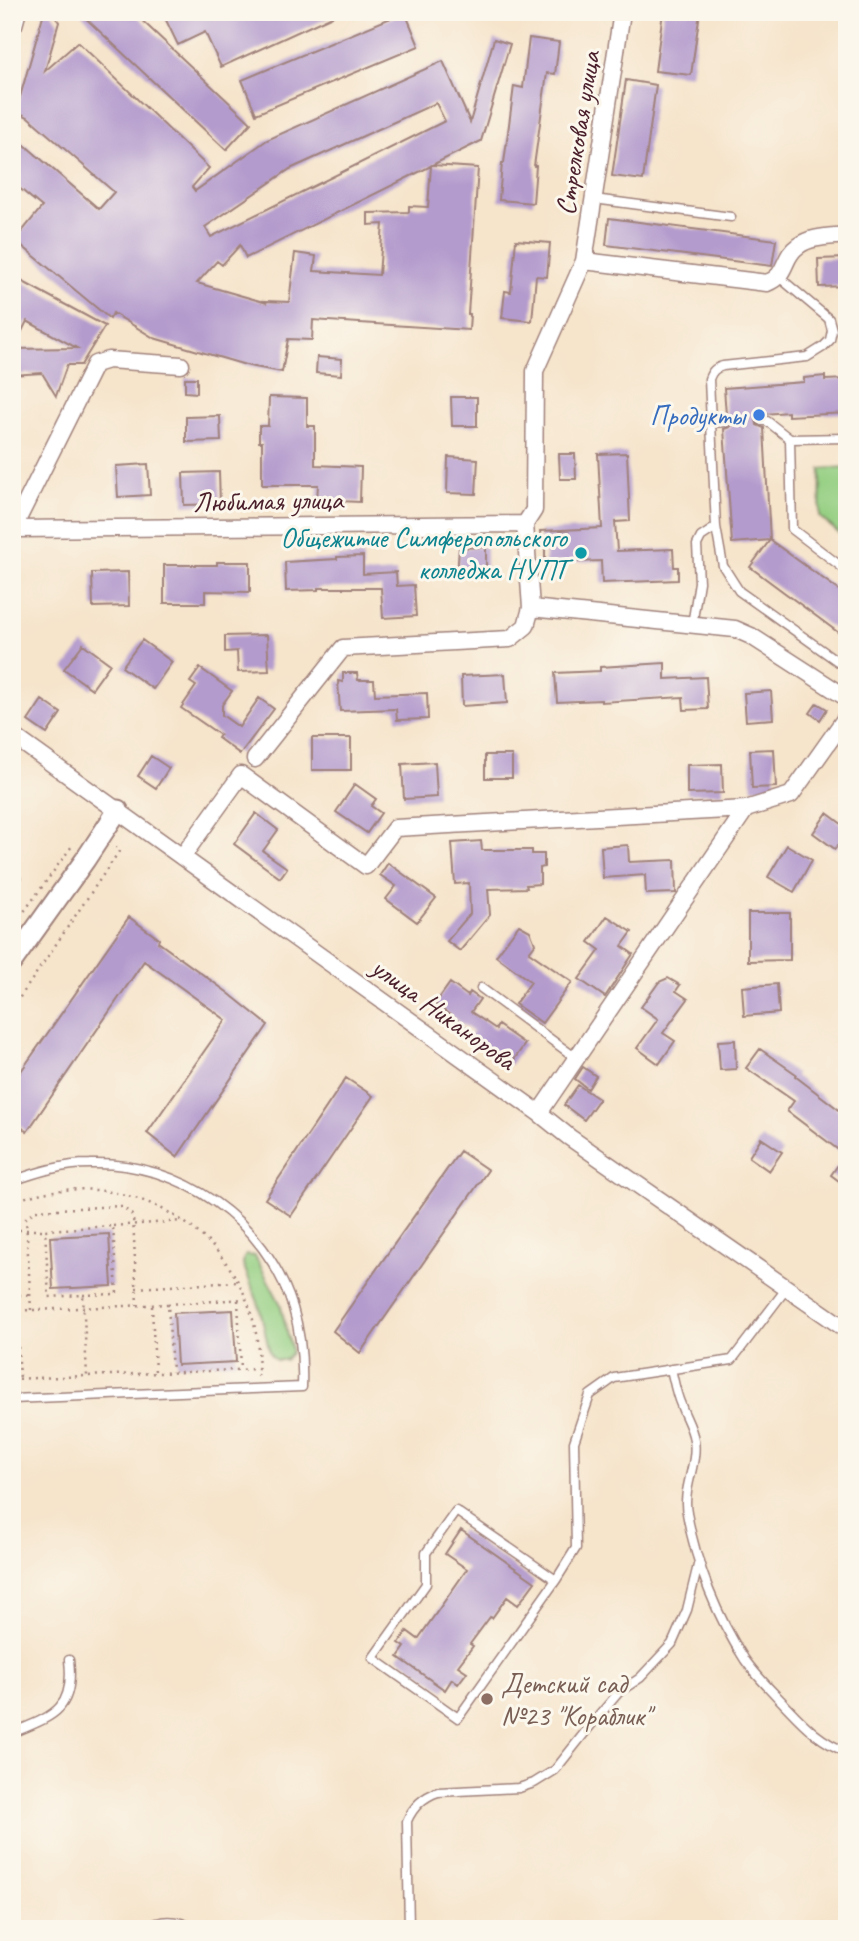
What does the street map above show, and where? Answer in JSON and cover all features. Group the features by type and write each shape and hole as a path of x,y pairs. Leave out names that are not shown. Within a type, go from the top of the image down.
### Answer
{"main road":[{"path":"12,23 15,12"}],"street":[{"name":"Стрелковая улица","path":"531,608 525,524 534,510 535,371 584,261 622,12"},
{"path":"584,261 767,283 779,277 789,255 796,247 805,242 847,235"},
{"path":"12,531 95,364 108,360 181,365"},
{"name":"Любимая улица","path":"12,531 525,524"},
{"path":"255,760 343,648 510,639 526,626 531,608 736,629 847,698"},
{"path":"182,857 241,775 366,866 395,828 746,809 791,795 847,716"},
{"name":"улица Никанорова","path":"12,735 580,1145 847,1330"},
{"path":"539,1113 746,809"},
{"path":"12,962 118,810"}],"lane":[{"path":"594,199 731,217"},
{"path":"779,277 829,319 832,330 830,340 807,357 723,366 711,373 709,379 716,527 723,566 739,591 847,667"},
{"path":"762,421 767,421 790,439 847,438"},
{"path":"711,423 726,422"},
{"path":"790,439 792,529 847,571"},
{"path":"692,625 699,582 697,545 701,537 716,527"},
{"path":"481,988 576,1058"},
{"path":"12,1181 47,1170 99,1164 130,1166 170,1177 198,1191 224,1208 253,1236 271,1261 286,1288 298,1326 302,1357 302,1387 12,1399"},
{"path":"556,1580 456,1511 426,1553 426,1584 373,1658 458,1718 556,1580 576,1548 574,1442 590,1395 614,1378 732,1360 786,1289"},
{"path":"671,1369 679,1402 693,1432 695,1444 686,1510 699,1561 717,1611 747,1662 811,1732 828,1744 847,1752"},
{"path":"409,1929 407,1821 410,1813 427,1796 438,1792 519,1788 534,1783 555,1770 619,1692 640,1678 672,1644 687,1610 699,1561"},
{"path":"12,1734 48,1718 64,1704 71,1679 69,1660"},
{"path":"147,1929 164,1921 178,1922 196,1929"}],"path":[{"path":"12,928 79,837"},
{"path":"12,1009 120,850 114,845"},
{"path":"12,1202 65,1189 108,1190 149,1202 183,1221 216,1251 245,1299 254,1326 259,1369 257,1390"},
{"path":"31,1310 26,1218 36,1210 122,1206 133,1216 137,1305"},
{"path":"12,1230 183,1221"},
{"path":"45,1230 49,1297 117,1294 113,1226"},
{"path":"136,1288 237,1282"},
{"path":"12,1295 30,1295"},
{"path":"83,1296 87,1376"},
{"path":"20,1378 14,1311 245,1299"},
{"path":"237,1300 241,1370"},
{"path":"168,1304 172,1372"},
{"path":"152,1305 155,1373"},
{"path":"12,1379 259,1369"}],"green space":[{"path":"847,467 847,540 820,517 821,469"},
{"path":"246,1255 255,1256 280,1303 291,1348 291,1353 285,1360 276,1360 270,1354 259,1305 243,1264"}],"building":[{"path":"44,12 51,12 59,22 45,71 78,42 209,168 192,187 195,191 267,140 443,61 470,122 494,39 510,44 481,141 432,165 478,168 469,330 313,320 312,340 288,339 282,372 249,366 154,338 113,313 110,319 15,240 42,207 12,182 12,134 99,209 114,192 28,117 16,111","holes":["436,103 445,121 211,237 205,227 290,169","431,166 428,207 409,206 409,212 368,213 368,225 383,224 379,275 314,271 316,256 295,253 289,302 264,301 267,303 197,283 217,261 222,265 240,245 246,258"]},
{"path":"79,12 133,12 251,123 226,150"},
{"path":"172,12 341,12 221,67 205,32 178,45 164,16"},
{"path":"405,12 419,46 256,114 242,80"},
{"path":"663,12 700,12 691,75 655,71"},
{"path":"529,38 559,42 555,74 547,73 534,166 533,203 499,200 514,86 523,88"},
{"path":"626,80 656,85 643,180 612,176"},
{"path":"609,218 776,240 772,266 606,245"},
{"path":"516,240 550,243 547,277 536,276 532,321 502,318 505,291 511,292"},
{"path":"847,258 847,286 819,287 818,259"},
{"path":"12,276 105,326 81,365 67,365 56,396 42,373 12,375","holes":["27,321 77,348 13,349"]},
{"path":"317,357 342,359 341,375 316,373"},
{"path":"825,376 825,380 847,379 847,413 788,416 788,412 764,414 756,418 757,425 764,428 770,540 732,543 724,429 730,427 732,422 726,415 724,388 804,382 804,378"},
{"path":"185,378 197,378 197,393 185,392"},
{"path":"269,397 307,398 307,426 315,426 315,465 361,467 360,502 317,500 318,485 262,485 262,442 259,442 259,426 268,426"},
{"path":"451,397 477,397 477,426 452,426"},
{"path":"220,416 221,441 186,442 186,417"},
{"name":"Общежитие Симферопольского колледжа НУПТ","path":"627,453 630,521 615,522 617,551 673,549 678,580 602,583 601,561 545,563 545,545 541,545 540,531 602,528 598,454"},
{"path":"559,454 575,454 576,479 560,479"},
{"path":"448,457 478,459 476,494 447,493"},
{"path":"148,464 150,495 118,497 116,466"},
{"path":"219,472 220,504 184,505 183,473"},
{"path":"770,540 847,596 847,639 750,567"},
{"path":"486,547 486,576 457,576 459,548"},
{"path":"363,556 363,574 396,572 397,586 414,585 416,616 383,618 381,588 286,591 285,562"},
{"path":"217,562 250,562 250,592 205,591 205,603 164,603 164,565 217,565"},
{"path":"128,572 129,606 93,607 92,573"},
{"path":"267,635 269,671 238,672 237,651 225,652 225,636"},
{"path":"142,640 172,662 153,689 122,667"},
{"path":"83,644 110,664 92,689 64,669"},
{"path":"665,663 665,679 706,677 708,709 684,710 683,697 557,702 555,673"},
{"path":"200,668 232,691 222,705 222,715 239,727 259,698 274,709 240,754 218,738 220,735 181,708 196,686 190,682"},
{"path":"343,673 357,673 358,680 374,680 375,695 427,693 428,719 397,720 396,709 340,711 338,681 343,682"},
{"path":"505,674 507,703 462,706 461,676"},
{"path":"771,691 773,719 746,721 744,693"},
{"path":"42,700 61,713 47,734 28,721"},
{"path":"817,703 827,709 820,720 810,713"},
{"path":"312,738 351,738 351,770 312,770"},
{"path":"774,749 776,787 752,788 750,750"},
{"path":"485,755 512,755 512,778 485,778"},
{"path":"151,756 169,768 156,788 138,776"},
{"path":"435,762 437,797 404,799 402,764"},
{"path":"722,764 723,793 687,794 687,765"},
{"path":"355,784 376,799 371,806 381,813 367,833 336,812"},
{"path":"256,813 278,830 263,851 287,868 280,878 234,844"},
{"path":"827,813 847,828 847,833 835,849 813,833"},
{"path":"481,841 482,850 532,850 532,854 544,854 544,867 540,868 540,884 526,885 527,888 488,889 490,915 460,951 447,941 470,914 469,883 455,884 452,843"},
{"path":"628,845 629,862 675,860 676,893 646,894 645,875 603,878 601,847"},
{"path":"787,845 812,860 794,892 768,877"},
{"path":"388,863 436,898 417,922 386,899 396,886 380,875"},
{"path":"748,913 790,913 790,960 748,961"},
{"path":"607,916 632,932 622,946 633,954 605,997 579,979 600,950 589,942"},
{"path":"129,917 268,1025 177,1157 147,1133 226,1020 144,961 27,1132 12,1119 12,1084"},
{"path":"519,925 530,931 535,944 529,952 572,982 542,1023 515,1004 531,982 496,956"},
{"path":"668,978 680,985 676,991 688,999 663,1033 675,1041 659,1064 637,1048 658,1019 641,1007 659,982"},
{"path":"450,983 468,996 470,992 480,999 471,1012 496,1029 498,1025 525,1044 510,1065 470,1036 473,1032 435,1004"},
{"path":"777,984 779,1013 744,1016 742,987"},
{"path":"735,1040 736,1069 720,1070 718,1041"},
{"path":"760,1049 796,1074 795,1076 847,1116 847,1187 831,1175 845,1155 787,1111 794,1101 746,1068"},
{"path":"583,1067 596,1076 588,1089 575,1079"},
{"path":"346,1078 373,1096 291,1216 265,1199"},
{"path":"578,1085 599,1099 584,1120 564,1105"},
{"path":"761,1138 782,1152 769,1171 749,1157"},
{"path":"460,1151 488,1170 360,1353 333,1331"},
{"path":"109,1234 112,1286 53,1289 50,1237"},
{"path":"233,1310 236,1362 177,1365 174,1313"},
{"path":"461,1530 535,1582 518,1605 507,1597 492,1618 490,1617 458,1666 467,1672 458,1684 452,1679 445,1690 398,1657 405,1647 399,1643 407,1631 418,1639 467,1569 445,1554"}],"place":[{"name":"Продукты","path":"759,415"},
{"name":"Общежитие Симферопольского колледжа НУПТ","path":"581,553"},
{"name":"Детский сад №23 \"Кораблик\"","path":"487,1699"}]}
